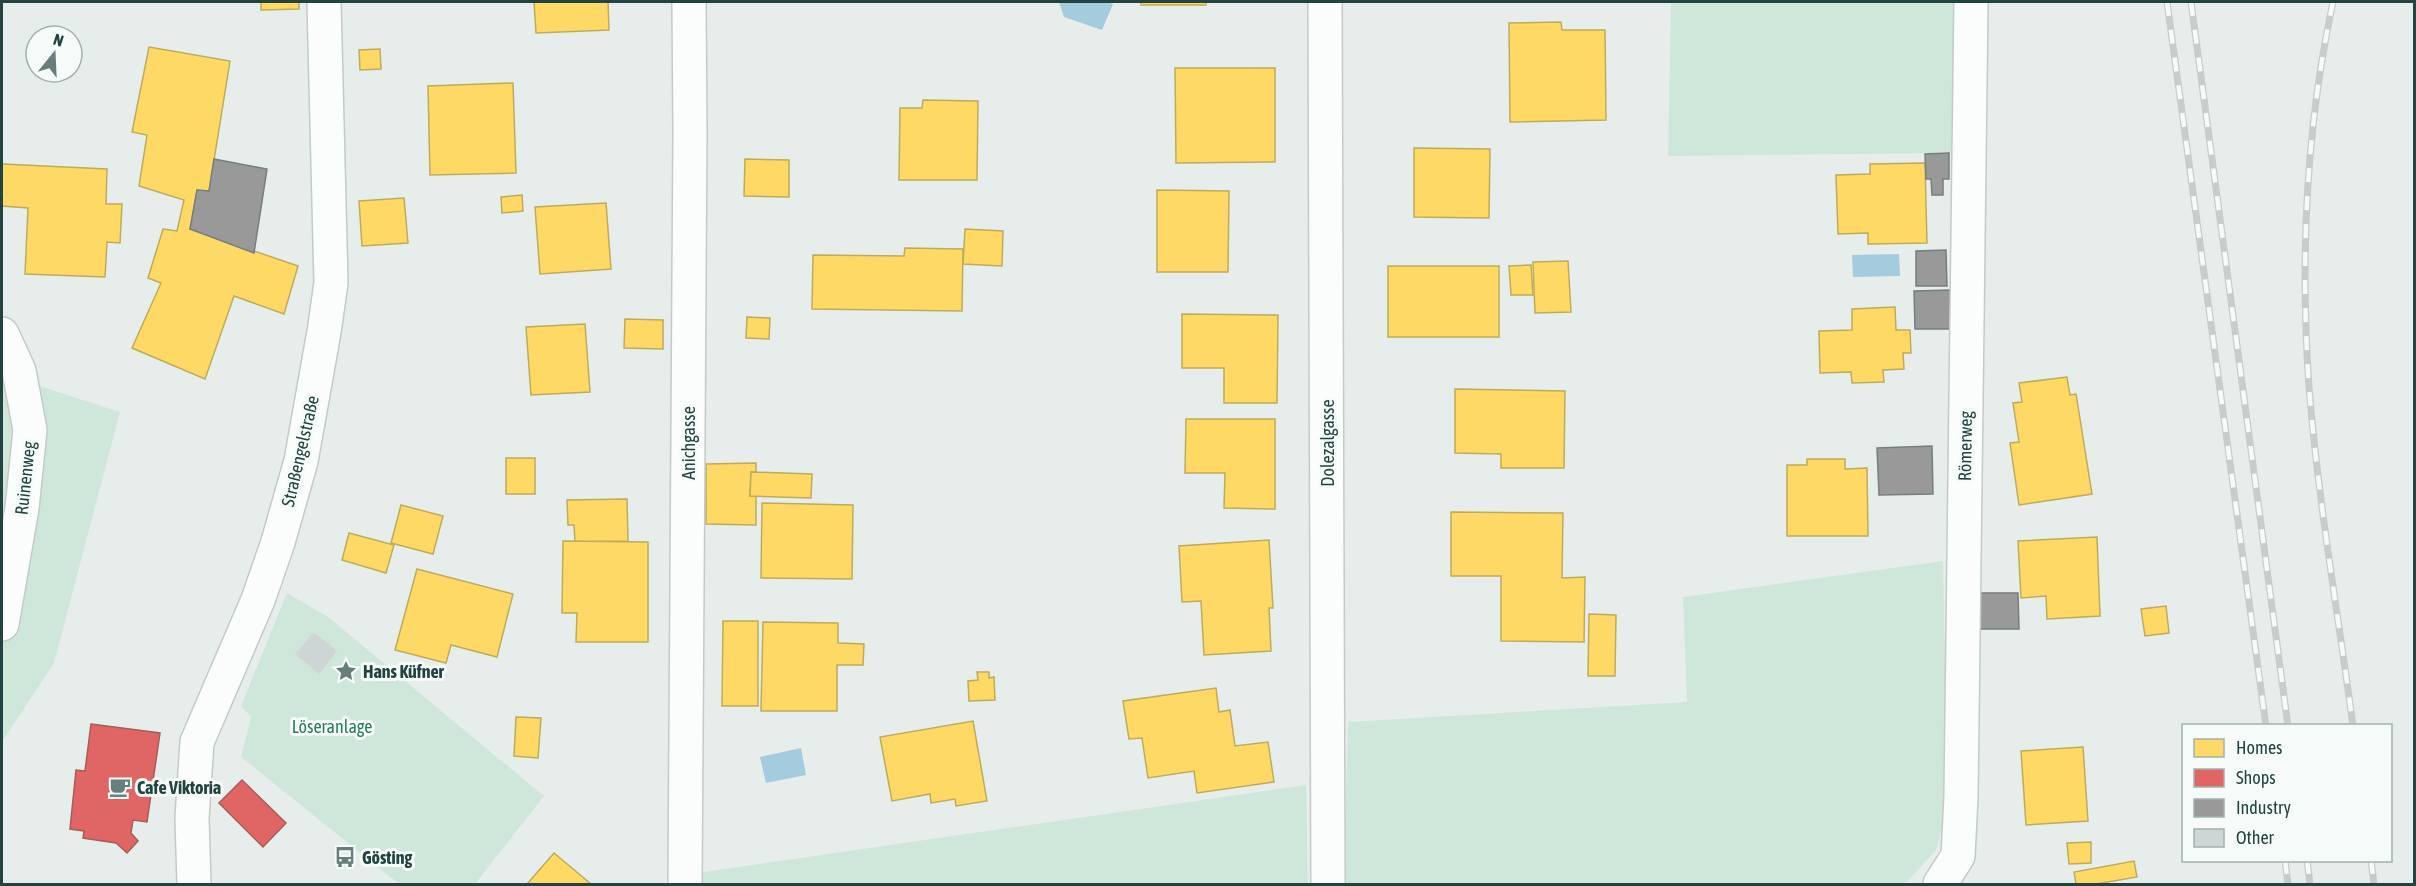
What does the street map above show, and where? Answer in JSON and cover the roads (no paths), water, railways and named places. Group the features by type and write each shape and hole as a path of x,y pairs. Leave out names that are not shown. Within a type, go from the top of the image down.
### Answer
{"street":[{"name":"Straßengelstraße","path":"194,885 192,818 197,742 258,600 278,542 301,461 324,332 331,282 324,2"},
{"name":"Anichgasse","path":"685,885 689,2"},
{"name":"Dolezalgasse","path":"1325,2 1328,885"},
{"name":"Römerweg","path":"1940,885 1958,856 1961,797 1971,2"},
{"name":"Ruinenweg","path":"2,334 20,371 30,430 22,508 2,624"}],"water":[{"path":"1059,2 1113,4 1102,30 1064,17"},
{"path":"1899,254 1900,276 1853,277 1852,255"},
{"path":"801,748 806,775 766,783 760,757"}],"railway":[{"path":"2167,2 2266,724"},
{"path":"2191,2 2288,724"},
{"path":"2333,2 2311,145 2306,241 2306,339 2318,472 2353,724"},
{"path":"2285,862 2288,884"},
{"path":"2307,862 2310,884"},
{"path":"2371,862 2374,884"}],"place":[{"name":"Hans Küfner","path":"346,671"},
{"name":"Cafe Viktoria","path":"120,787"},
{"name":"Gösting","path":"345,857"}],"park label":[{"name":"Löseranlage","path":"332,726"}]}
